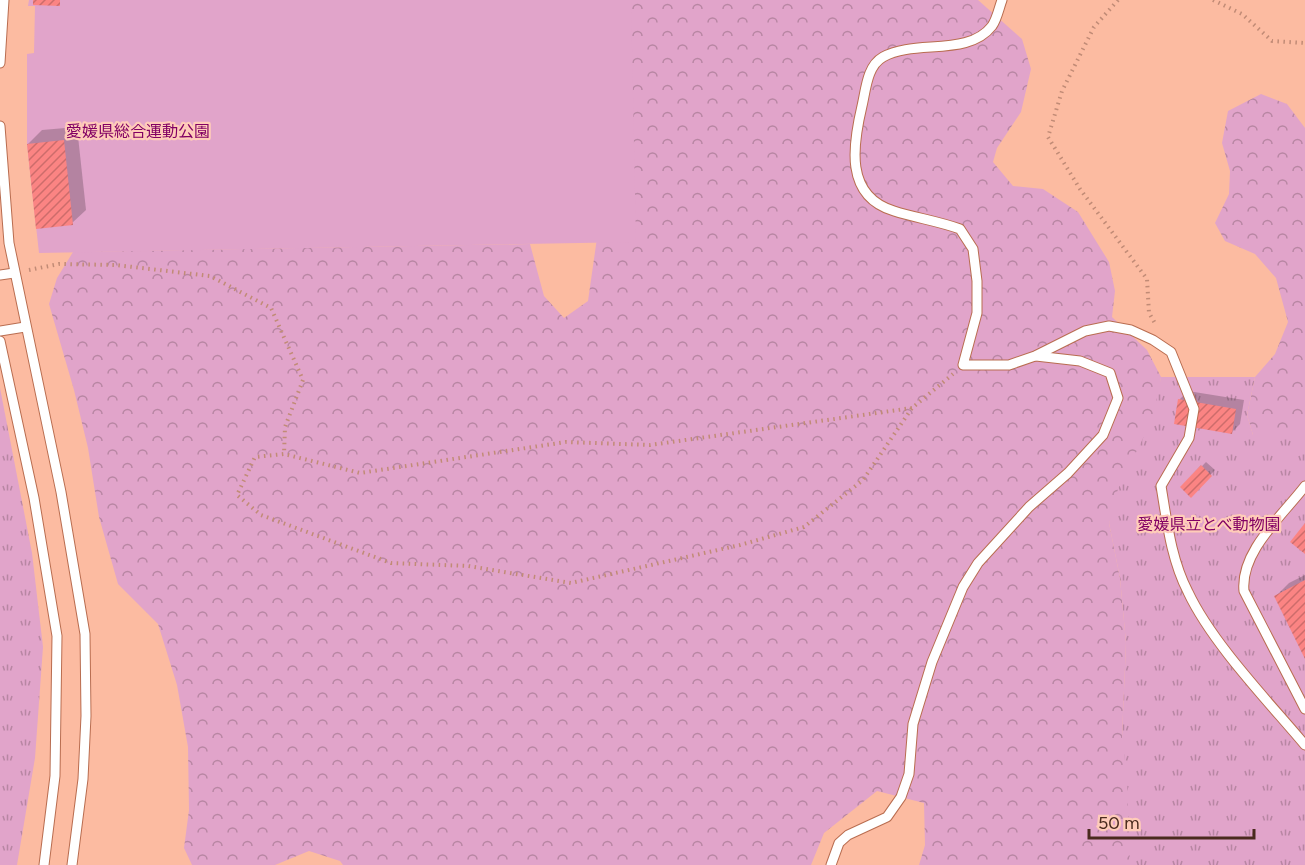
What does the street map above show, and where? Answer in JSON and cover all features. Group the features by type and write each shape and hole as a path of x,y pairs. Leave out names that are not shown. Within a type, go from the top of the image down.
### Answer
{"lane":[{"path":"0,63 4,0"},
{"path":"1002,0 993,25 979,37 957,43 913,48 883,57 870,71 854,142 854,164 862,186 872,200 891,211 960,229 973,249 977,314 963,365 1009,364 1035,356 1085,331 1109,326 1131,330 1171,352 1194,410 1189,438 1161,486 1172,549 1188,592 1211,630 1305,745"},
{"path":"0,126 3,189 14,273 61,492 85,634 86,716 83,779 72,865"},
{"path":"0,275 14,273"},
{"path":"0,332 25,327"},
{"path":"0,341 38,520 57,636 55,777 44,865"},
{"path":"831,865 839,843 848,835 887,817 901,797 909,774 913,724 932,662 963,588 978,563 1029,507 1068,473 1103,435 1118,399 1110,373 1080,361 1035,356"},
{"path":"1305,486 1256,549 1243,576 1244,591 1305,710"}],"path":[{"path":"1118,0 1094,27 1062,91 1048,137 1080,189 1147,279 1149,313 1171,352"},
{"path":"1213,0 1242,14 1272,41 1305,43"},
{"path":"14,273 59,264 104,264 210,276 271,308 303,380 285,427 284,454"},
{"path":"912,408 650,445 566,442 360,473 284,454 255,457 237,495 261,515 391,563 468,566 571,583 740,545 804,527 863,480 912,408 963,365"}],"green space":[{"name":"愛媛県総合運動公園","path":"29,0 631,0 636,242 39,253 27,144 27,54 34,53 35,6 28,6"},
{"path":"631,0 978,0 1022,39 1031,69 1021,112 997,148 993,162 1013,186 1043,189 1078,212 1109,262 1115,291 1112,317 1147,350 1161,377 1157,411 1109,523 1120,578 1126,643 1122,737 1239,865 919,865 925,845 924,803 877,791 824,833 811,865 343,865 340,861 309,851 275,865 192,865 184,848 189,810 188,747 177,685 158,624 118,584 99,517 88,448 74,390 49,304 57,278 73,252 530,244 544,296 564,318 588,301"},
{"path":"1261,94 1287,104 1305,128 1305,435 1253,435 1247,415 1255,377 1275,354 1288,322 1276,278 1255,254 1225,241 1215,223 1229,194 1230,171 1222,143 1228,111"},
{"name":"愛媛県立とべ動物園","path":"1161,377 1255,377 1247,415 1253,435 1305,435 1305,865 1130,865 1127,779 1122,737 1126,643 1120,578 1109,523 1118,489 1153,418"},
{"path":"0,388 32,553 43,647 35,758 17,865 0,865"}],"building":[{"path":"33,0 60,0 60,6 33,5"},
{"path":"64,140 73,225 36,229 27,144"},
{"path":"1178,399 1236,409 1232,434 1174,424"},
{"path":"1201,465 1212,476 1191,498 1180,487"},
{"path":"1305,523 1305,554 1290,542"},
{"path":"1305,580 1305,659 1274,596"}]}
